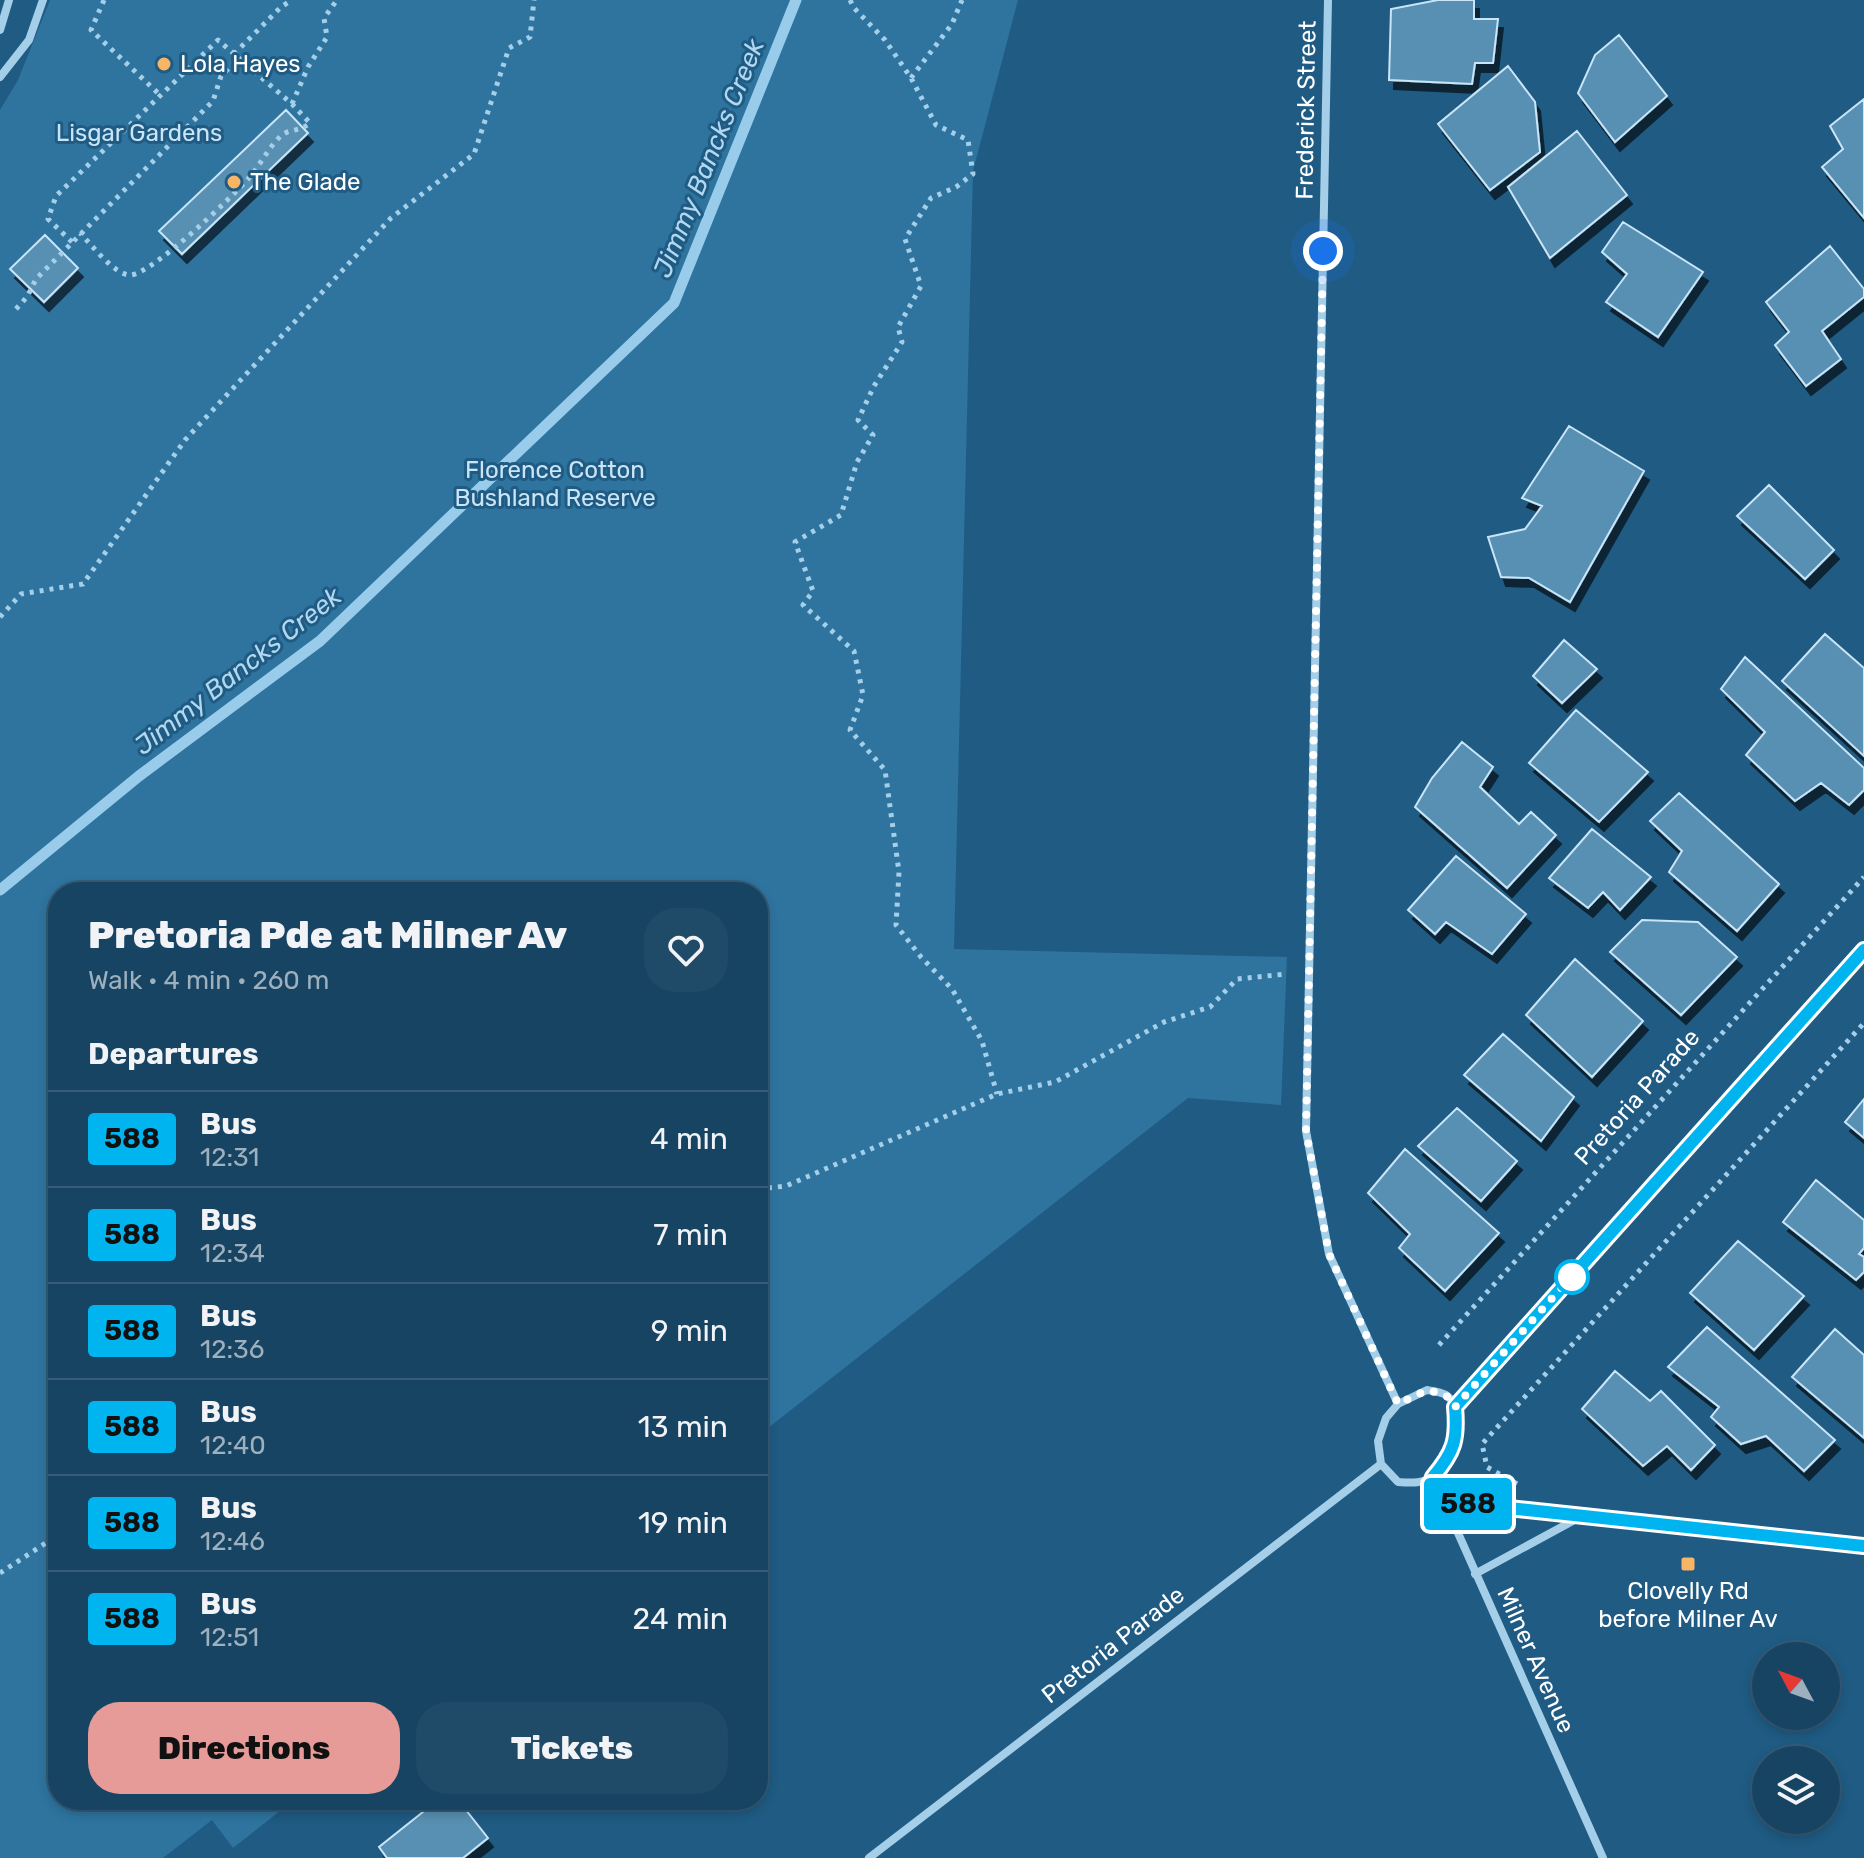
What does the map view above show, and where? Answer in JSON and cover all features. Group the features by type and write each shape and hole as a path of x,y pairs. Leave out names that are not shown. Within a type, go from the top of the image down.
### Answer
{"street":[{"path":"0,30 9,0"},
{"path":"0,77 29,40 43,0"},
{"name":"Frederick Street","path":"1328,0 1306,1131 1329,1254 1398,1404"},
{"path":"1455,1407 1864,950"},
{"path":"1427,1390 1446,1395 1455,1407 1457,1430 1453,1452 1433,1477 1416,1483 1398,1482 1381,1464 1378,1441 1386,1418 1398,1404 1427,1390"},
{"name":"Pretoria Parade","path":"869,1858 1381,1464"},
{"name":"Milner Avenue","path":"1433,1477 1603,1858"},
{"path":"1443,1501 1864,1545"},
{"path":"1475,1574 1581,1517"}],"path":[{"path":"104,0 91,30 159,94"},
{"path":"16,309 27,297 36,279 213,101 221,76 236,56 292,0"},
{"path":"292,104 308,67 327,37 324,18 337,0"},
{"path":"0,617 21,594 83,584 185,440 391,218 474,154 509,48 530,37 534,0"},
{"path":"850,0 885,40 911,78 936,125 968,140 973,174 956,187 931,198 905,239 921,286 898,327 902,342 874,386 858,420 873,435 857,462 841,515 795,542 813,591 803,605 854,651 863,695 850,730 885,770 899,872 896,925 952,989 982,1041 997,1094"},
{"path":"911,78 952,24 962,0"},
{"path":"72,242 48,219 56,196 218,40 310,123 304,129 283,134 249,178 175,248 132,275 119,273 80,233"},
{"name":"Pretoria Parade","path":"1439,1345 1864,877"},
{"path":"768,1188 786,1186 997,1094 1055,1082 1164,1022 1210,1007 1237,979 1309,971"},
{"path":"1522,1489 1513,1480 1487,1467 1482,1444 1864,1023"},
{"path":"0,1573 48,1542"}],"green space":[{"name":"Florence Cotton Bushland Reserve","path":"50,0 1018,0 973,171 954,949 1287,957 1281,1105 1188,1098 768,1428 768,882 48,882 48,1810 281,1810 233,1848 212,1820 163,1858 0,1858 0,110 18,80"}],"building":[{"path":"1438,0 1474,0 1474,19 1498,19 1493,63 1475,63 1472,84 1389,80 1391,9"},
{"path":"1619,35 1667,96 1615,142 1578,93 1595,55"},
{"path":"1508,66 1535,102 1540,152 1490,190 1438,124"},
{"path":"1864,99 1864,218 1822,167 1843,149 1830,126"},
{"name":"The Glade","path":"286,110 308,133 182,254 159,231"},
{"path":"1577,131 1627,195 1550,258 1508,187"},
{"path":"1623,222 1703,272 1658,337 1606,302 1627,274 1602,252"},
{"path":"45,235 78,268 44,302 10,269"},
{"path":"1830,246 1864,289 1864,297 1822,331 1841,359 1806,386 1775,345 1789,332 1766,302"},
{"path":"1569,426 1644,471 1570,602 1529,578 1501,577 1488,537 1525,529 1542,506 1522,498"},
{"path":"1769,485 1834,550 1805,579 1737,516"},
{"path":"1825,634 1864,668 1864,756 1782,681"},
{"path":"1564,640 1597,669 1562,703 1533,676"},
{"path":"1745,657 1864,768 1864,790 1849,805 1821,783 1795,801 1746,755 1765,732 1721,689"},
{"path":"1576,710 1648,772 1599,822 1529,763"},
{"path":"1462,742 1493,767 1480,787 1519,824 1531,812 1556,835 1507,888 1415,807 1432,778"},
{"path":"1679,793 1779,884 1737,931 1669,872 1682,851 1650,821"},
{"path":"1592,829 1651,877 1620,910 1603,892 1588,908 1549,878"},
{"path":"1456,856 1526,914 1492,954 1446,922 1435,934 1408,910"},
{"path":"1642,920 1698,922 1737,957 1681,1015 1610,952"},
{"path":"1575,959 1643,1021 1592,1077 1526,1015"},
{"path":"1503,1034 1574,1097 1541,1141 1464,1075"},
{"path":"1864,1099 1864,1138 1845,1122"},
{"path":"1457,1108 1517,1161 1481,1201 1418,1146"},
{"path":"1405,1149 1499,1233 1445,1291 1399,1248 1410,1234 1368,1193"},
{"path":"1816,1180 1864,1220 1864,1248 1859,1254 1864,1257 1864,1272 1856,1280 1783,1222"},
{"path":"1738,1241 1804,1296 1754,1350 1690,1293"},
{"path":"1707,1327 1835,1440 1804,1471 1766,1436 1741,1444 1711,1417 1719,1407 1668,1367"},
{"path":"1835,1329 1864,1355 1864,1438 1792,1377"},
{"path":"1615,1371 1650,1401 1661,1391 1715,1445 1691,1470 1667,1446 1643,1466 1582,1409"},
{"path":"425,1810 466,1810 488,1838 463,1858 387,1858 379,1847"}],"waterway":[{"name":"Jimmy Bancks Creek","path":"0,890 139,776 320,641 674,303 796,0"}],"bus line":[{"name":"588","path":"1864,950 1455,1407 1457,1430 1453,1452 1433,1477 1443,1501 1864,1546"}],"place":[{"name":"Lola Hayes","path":"164,64"},
{"name":"The Glade","path":"234,182"},
{"name":"Clovelly Rd before Milner Av","path":"1688,1564"}],"route":[{"path":"1323,251 1306,1131 1329,1254 1398,1404 1427,1390 1446,1395 1455,1407 1579,1268 1572,1277"}],"park label":[{"name":"Lisgar Gardens","path":"139,133"}]}
